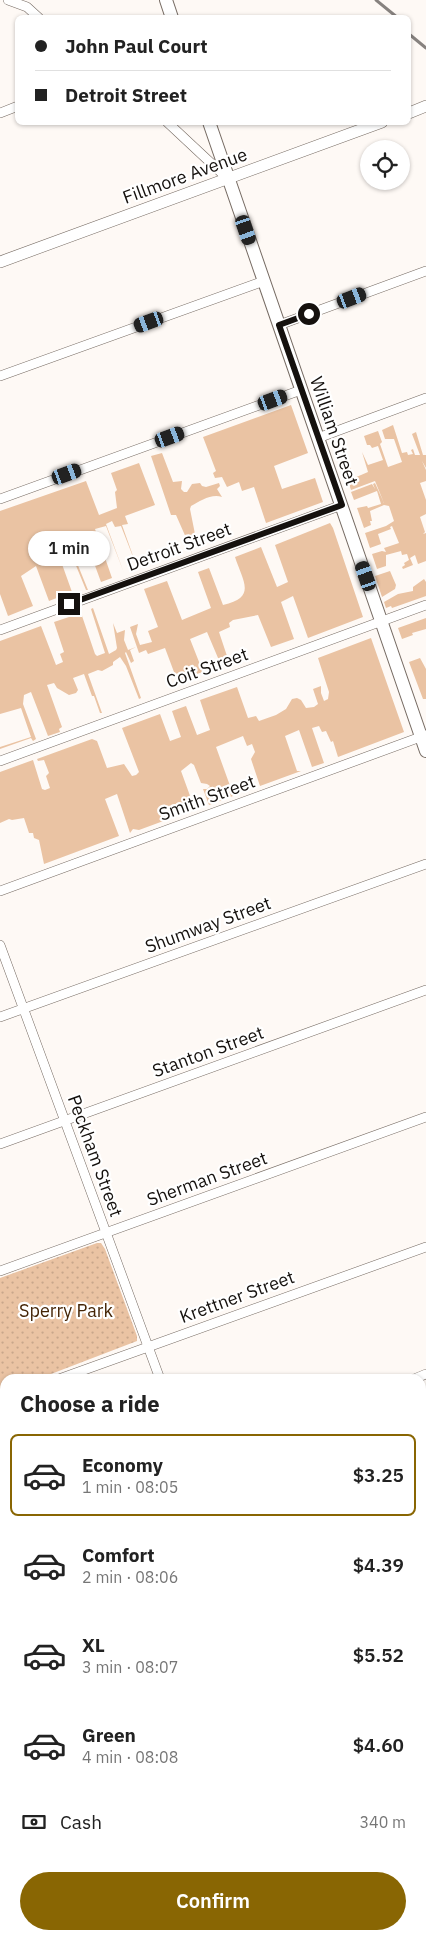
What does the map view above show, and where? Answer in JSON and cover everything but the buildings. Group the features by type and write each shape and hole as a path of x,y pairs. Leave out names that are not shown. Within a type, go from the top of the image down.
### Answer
{"main road":[{"path":"166,0 171,15"},
{"name":"William Street","path":"210,125 301,390 424,736 426,751"}],"street":[{"path":"8,0 26,7 35,15"},
{"path":"411,112 426,106"},
{"path":"0,113 15,107"},
{"path":"170,125 228,179"},
{"name":"Fillmore Avenue","path":"0,262 374,125"},
{"path":"279,325 426,270"},
{"path":"0,376 264,281"},
{"path":"0,498 301,390"},
{"path":"318,438 426,398"},
{"name":"Detroit Street","path":"0,630 342,505"},
{"name":"Coit Street","path":"0,761 426,605"},
{"name":"Smith Street","path":"0,891 424,736"},
{"name":"Shumway Street","path":"0,1017 426,864"},
{"name":"Peckham Street","path":"0,945 158,1374"},
{"name":"Stanton Street","path":"0,1144 426,990"},
{"name":"Sherman Street","path":"0,1271 426,1117"},
{"name":"Krettner Street","path":"73,1374 426,1246"}],"green space":[{"path":"291,405 308,453 274,466 282,489 315,478 323,502 266,523 254,487 242,491 239,482 227,487 222,477 215,478 213,473 216,471 203,437"},
{"path":"393,425 402,453 413,454 411,450 413,449 415,455 420,455 412,434 416,432 423,455 426,455 426,468 422,461 426,470 426,481 420,483 426,500 426,514 420,517 425,532 423,534 426,533 426,561 418,564 415,555 410,558 413,565 403,569 404,563 409,560 407,554 402,555 401,551 386,555 386,566 377,569 372,554 382,551 386,552 384,548 399,543 392,526 390,527 391,529 378,534 381,544 370,548 365,533 386,526 394,521 389,506 384,505 370,511 371,525 364,528 357,508 367,506 368,508 381,504 377,491 354,500 351,492 372,484 375,489 373,484 375,483 384,503 375,481 351,490 340,457 346,454 354,478 368,472 362,452 368,465 383,460 378,446 372,448 370,445 367,445 364,436 378,431 382,442 380,444 388,467 402,462 394,439 385,439 382,430"},
{"path":"162,453 173,482 182,481 181,489 184,492 187,492 192,484 200,483 206,487 219,483 220,486 217,489 222,497 210,497 191,506 195,534 200,545 191,549 176,515 171,515 151,456"},
{"path":"139,463 155,505 125,516 128,524 122,525 137,567 121,526 115,527 112,521 106,524 124,573 106,526 95,529 112,578 101,582 83,533 79,533 86,552 75,558 88,590 86,590 68,549 58,553 72,592 49,601 36,566 21,576 33,606 8,616 0,594 0,511 86,481 99,515 117,508 115,492 117,490 111,473"},
{"path":"330,523 363,617 308,638 293,596 281,602 294,639 271,647 258,615 233,620 229,623 230,627 219,632 229,662 221,665 207,632 190,639 203,672 177,680 165,648 148,654 146,650 139,653 130,627 138,624 136,634 140,645 152,642 148,631 158,627 144,589 167,581 182,620 211,608 198,572 209,568 223,605 234,602 244,593 245,587 235,557 261,547 277,587 288,582 275,545"},
{"path":"390,571 396,585 395,589 382,597 375,576"},
{"path":"424,579 426,582 426,596 392,608 391,606 386,608 384,602 398,594 413,591 413,587"},
{"path":"93,608 109,654 117,648 113,623 117,633 125,630 124,640 128,650 136,647 130,650 134,661 131,663 125,653 141,698 139,699 126,666 120,657 113,662 113,665 102,671 98,670 88,674 102,713 100,713 94,696 92,696 84,674 73,678 78,690 76,693 69,695 57,688 54,683 47,685 62,727 59,729 60,732 48,736 31,692 24,695 23,704 36,739 33,741 31,738 0,749 0,747 31,737 21,708 0,714 0,641 41,626 56,665 63,662 60,654 64,652 54,622 81,613 97,656 105,653 91,609"},
{"path":"426,618 426,629 412,633 413,635 402,639 398,628"},
{"path":"371,638 404,732 338,757 333,741 331,742 326,731 322,732 319,726 312,728 324,763 312,767 299,730 285,736 297,771 301,771 260,786 251,759 255,752 252,744 247,746 243,736 216,747 233,794 241,793 209,805 203,789 207,789 210,786 201,783 194,765 191,763 181,771 196,809 139,830 133,829 130,833 117,794 105,799 119,836 44,864 39,840 34,838 33,833 29,833 24,818 9,819 0,823 0,772 33,760 42,789 45,790 50,788 46,776 49,773 44,760 38,761 37,759 92,739 97,741 107,768 124,764 132,776 136,775 139,772 122,728 160,714 170,741 181,737 172,711 186,706 197,735 210,730 200,700 237,687 248,718 256,716 259,721 286,709 292,699 297,698 301,700 306,708 314,707 318,704 313,689 321,686 324,701 328,699 329,692 318,658"},
{"path":"420,658 426,669 426,699 423,699 409,662"},
{"name":"Sperry Park","path":"101,1243 105,1249 137,1336 137,1341 51,1374 0,1374 0,1278"}],"railway":[{"path":"376,0 394,15"},
{"path":"411,36 426,48"}],"route":[{"path":"69,604 342,505 279,325 309,314"}]}
